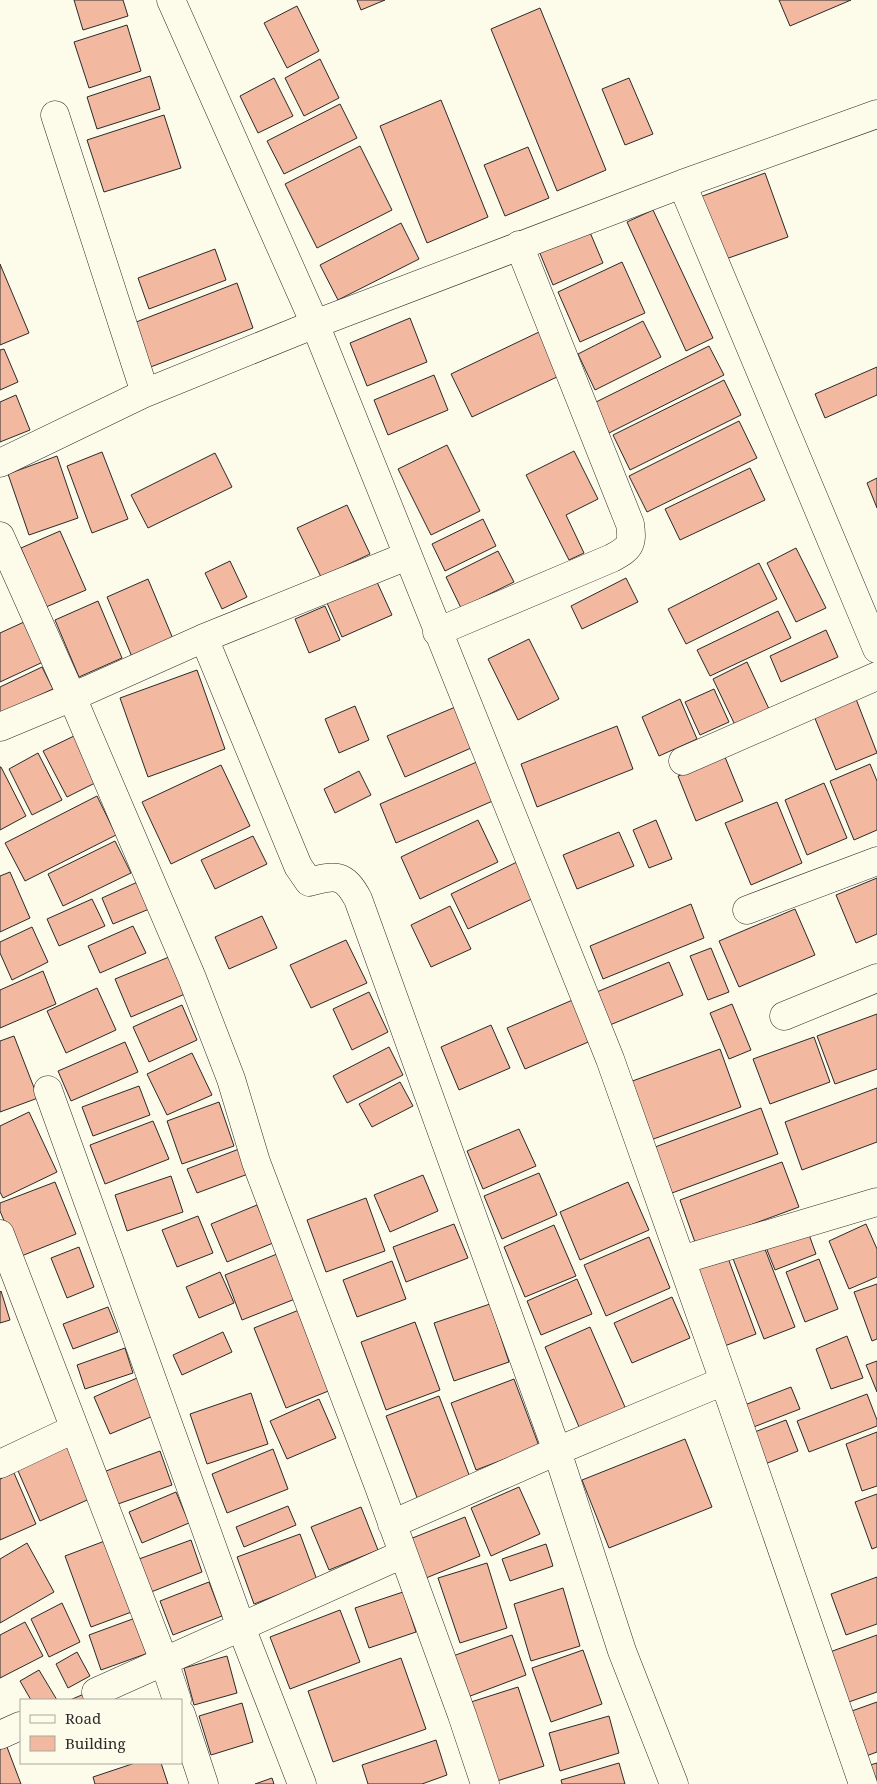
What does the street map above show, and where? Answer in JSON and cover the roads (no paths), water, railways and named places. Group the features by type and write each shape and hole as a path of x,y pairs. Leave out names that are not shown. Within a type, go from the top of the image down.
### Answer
{"street":[{"path":"171,0 315,324 437,632 610,1059 724,1381 863,1784"},
{"path":"0,463 145,394 315,324 682,184 877,114"},
{"path":"55,115 145,394"},
{"path":"682,184 877,649"},
{"path":"437,632 612,558 627,550 632,538 630,524 519,245"},
{"path":"0,536 72,697 192,978 228,1070 256,1162 392,1524 462,1715 485,1784"},
{"path":"0,727 204,638 407,556"},
{"path":"204,638 298,866 309,882 329,876 341,878 351,886 358,898 557,1452 622,1651 674,1784"},
{"path":"683,760 877,676"},
{"path":"747,910 877,861"},
{"path":"784,1016 877,978"},
{"path":"48,1090 241,1627 302,1784"},
{"path":"681,1260 877,1202"},
{"path":"0,1234 164,1661 177,1699"},
{"path":"392,1524 724,1381"},
{"path":"0,1464 74,1429"},
{"path":"96,1692 403,1554"},
{"path":"182,1717 204,1784"}]}
